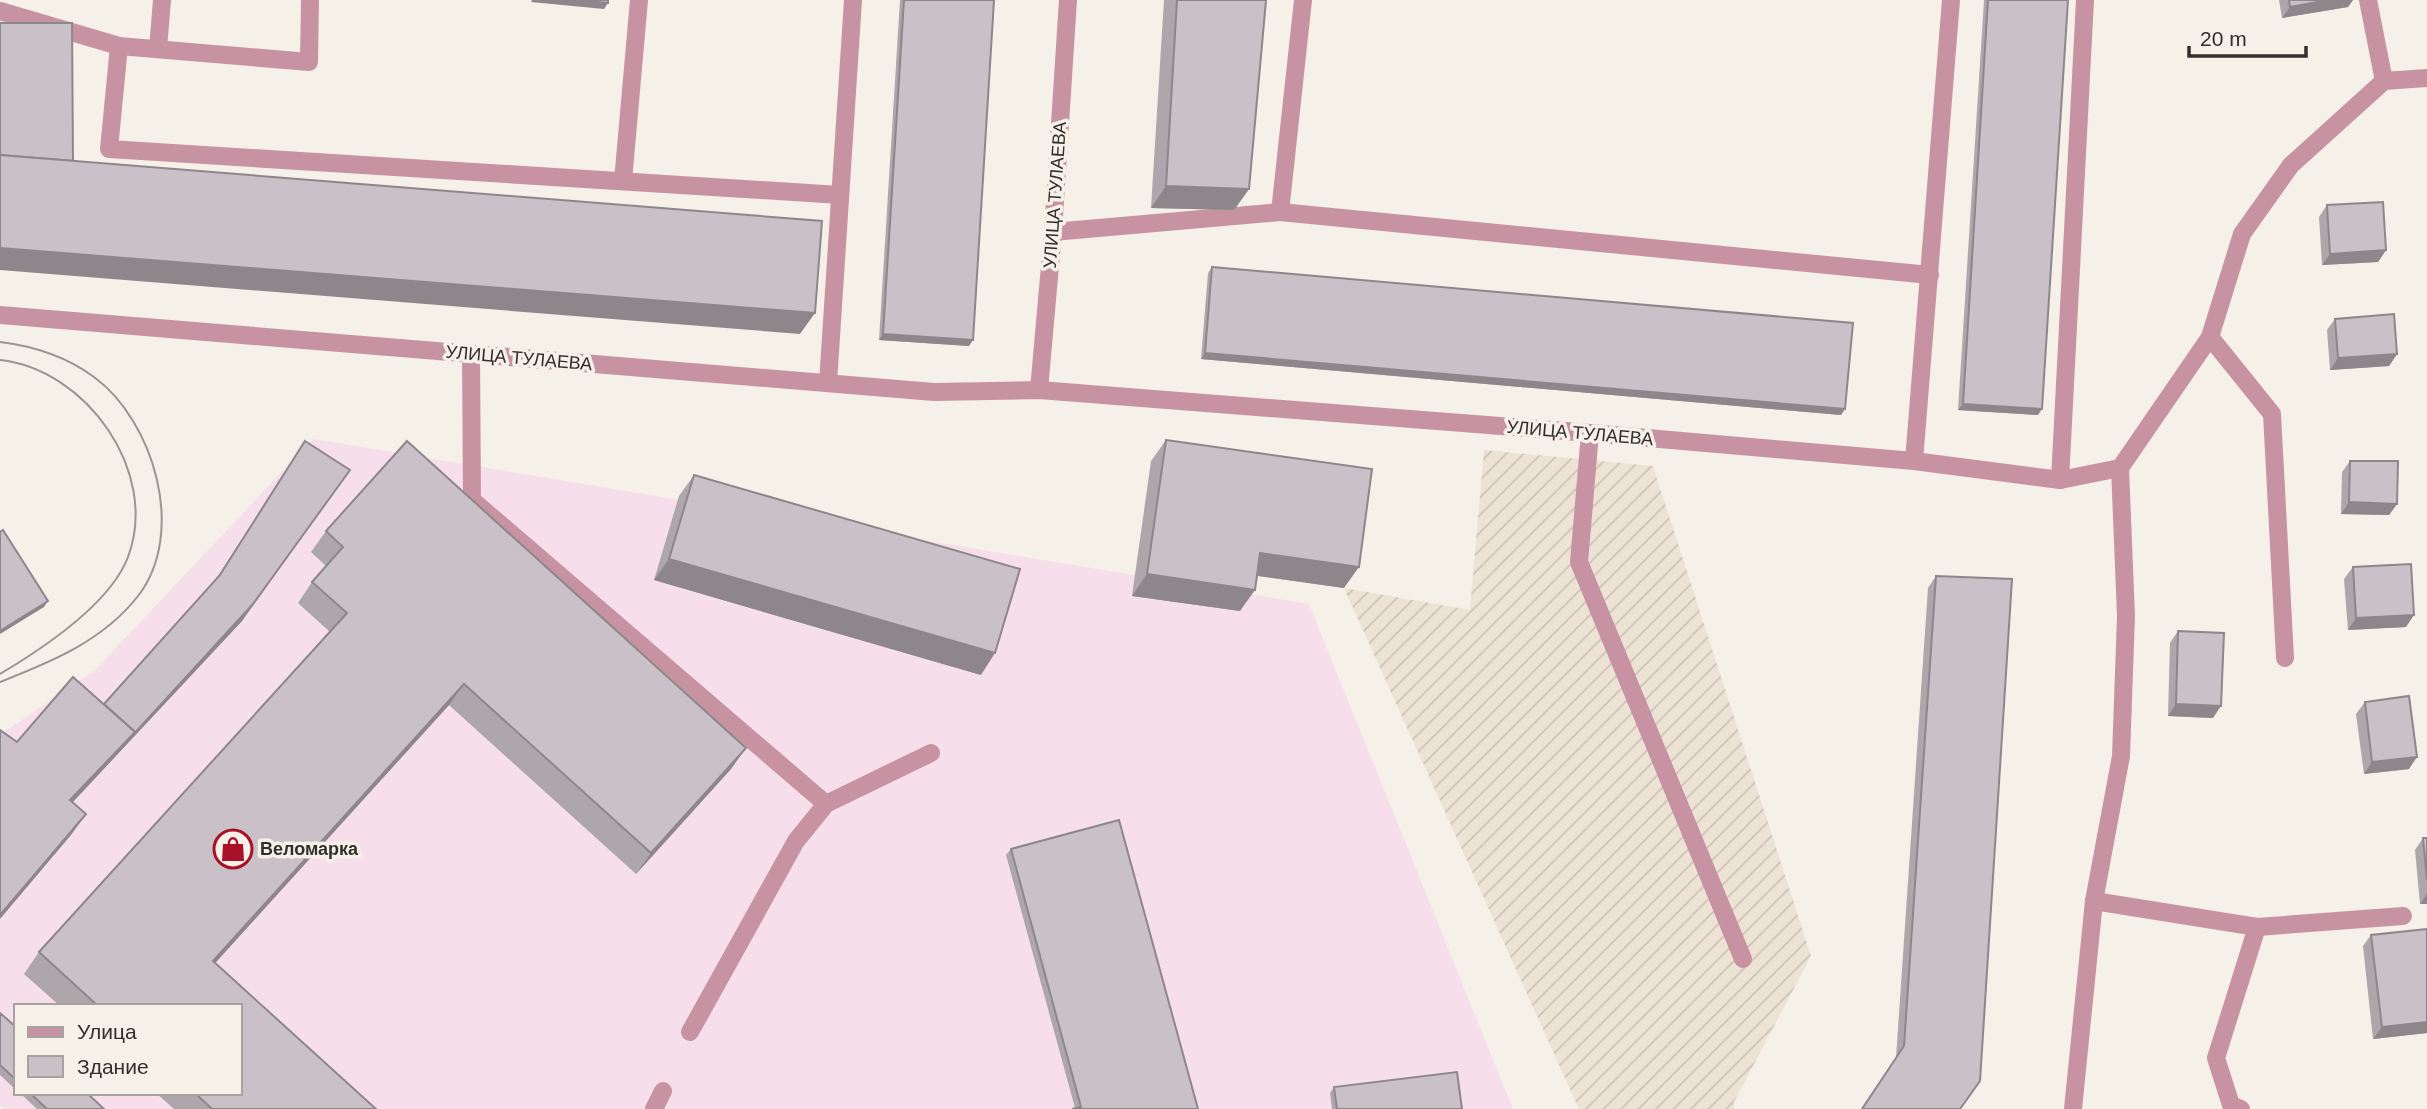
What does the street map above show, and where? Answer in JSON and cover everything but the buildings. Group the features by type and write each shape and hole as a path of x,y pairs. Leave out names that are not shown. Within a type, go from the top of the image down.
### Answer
{"street":[{"path":"159,49 162,0"},
{"path":"0,11 119,46 309,62 310,0"},
{"path":"623,181 639,0"},
{"path":"828,383 853,0"},
{"name":"УЛИЦА ТУЛАЕВА","path":"1039,390 1053,232 1068,0"},
{"path":"1280,212 1303,0"},
{"path":"1914,461 1951,0"},
{"path":"2060,480 2085,0"},
{"path":"2368,0 2384,81"},
{"path":"119,46 108,149 840,195"},
{"path":"2073,1109 2094,901 2121,757 2126,617 2120,468 2210,337 2242,234 2291,165 2384,81 2427,78"},
{"path":"1053,232 1280,212 1930,275"},
{"name":"УЛИЦА ТУЛАЕВА","path":"0,315 934,392 1039,390 1590,433 1914,461 2060,480 2120,468"},
{"path":"2210,337 2272,414 2285,658"},
{"path":"471,354 472,500 827,804"},
{"path":"1590,433 1579,562 1743,959"},
{"path":"690,1032 796,841 827,804 931,753"},
{"path":"2094,901 2257,926 2403,916"},
{"path":"2241,1109 2231,1105 2216,1058 2257,926"},
{"path":"654,1109 663,1091"}],"shaded area":[{"path":"313,439 1309,604 1513,1109 4,1109 0,1106 0,735 95,670"},
{"path":"1484,450 1653,466 1811,956 1734,1102 1734,1109 1579,1109 1344,588 1470,610"}],"tram line":[{"path":"0,342 25,346 61,358 94,377 115,396 133,421 147,449 157,479 161,511 160,541 153,570 138,596 124,612 109,626 75,648 0,682"},
{"path":"0,360 32,368 61,383 87,404 108,430 124,460 134,492 135,524 128,557 106,592 73,624 0,674"}],"place":[{"name":"Веломарка","path":"233,849"}]}
